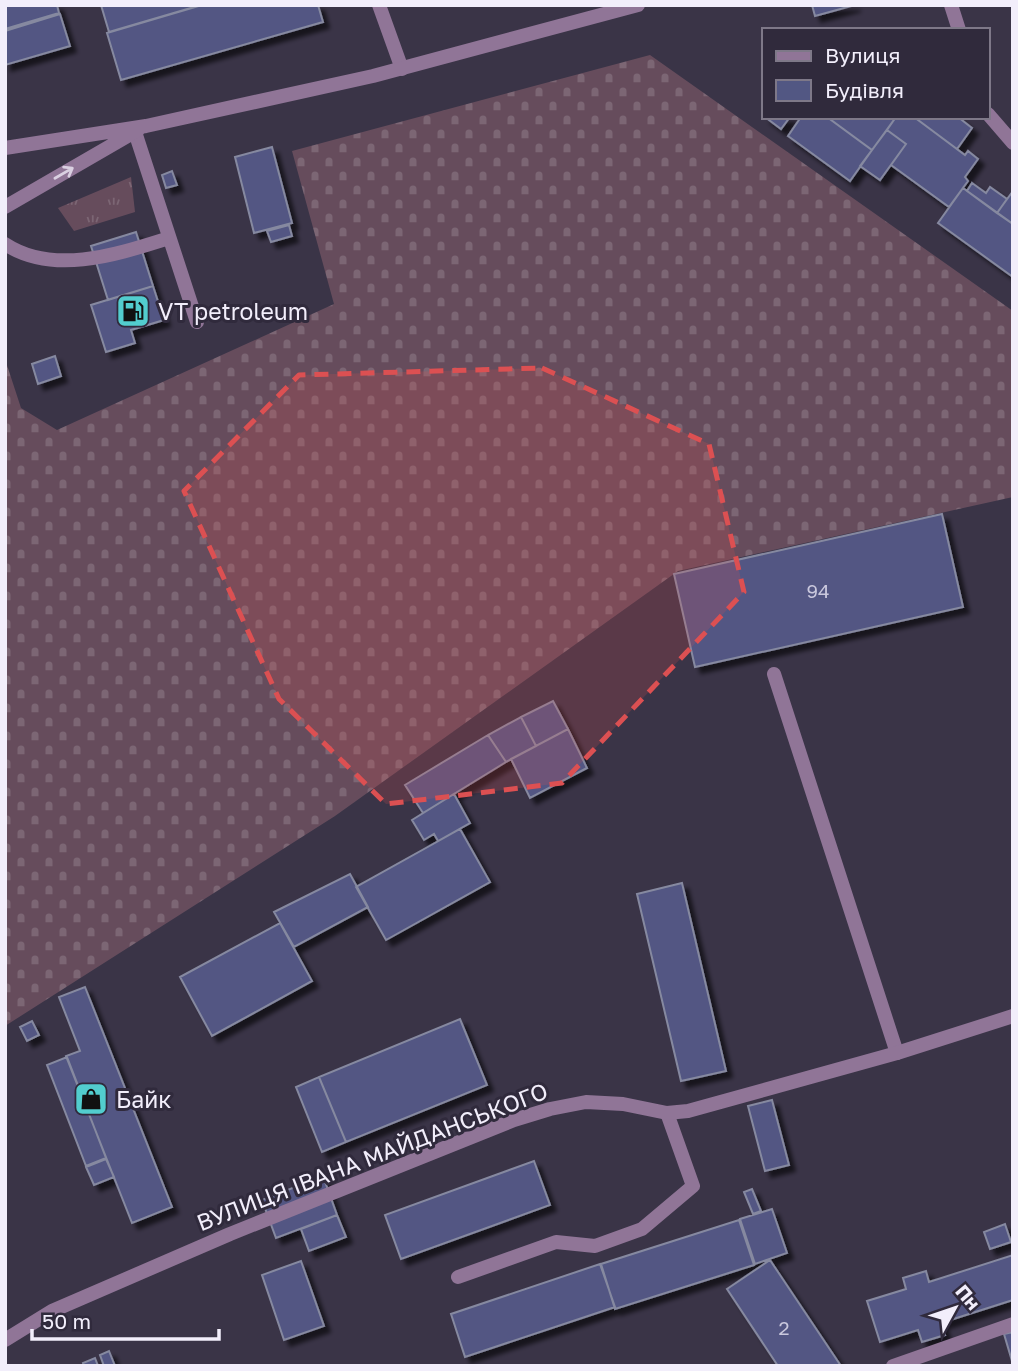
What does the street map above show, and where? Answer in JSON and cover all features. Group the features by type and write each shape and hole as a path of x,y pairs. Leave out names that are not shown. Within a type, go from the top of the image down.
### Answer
{"street":[{"path":"379,5 402,69"},
{"path":"5,148 140,129 402,69 638,5"},
{"path":"951,5 958,28"},
{"path":"990,116 1013,143"},
{"path":"5,207 140,129"},
{"path":"140,129 169,238 197,323"},
{"path":"5,244 32,257 77,260 106,256 169,238"},
{"path":"774,674 897,1053"},
{"name":"ВУЛИЦЯ ІВАНА МАЙДАНСЬКОГО","path":"5,1340 52,1311 192,1250 430,1152 550,1109 586,1102 623,1104 667,1113 688,1111 897,1053 1013,1016"},
{"path":"458,1277 556,1242 595,1246 642,1229 692,1186 667,1113"},
{"path":"894,1366 1013,1324"}],"highlighted area":[{"path":"542,368 709,444 744,592 562,783 386,804 279,699 184,491 299,375"}],"green space":[{"path":"650,55 1013,311 1013,497 678,571 335,816 5,1026 5,359 21,408 57,430 334,304 292,151"},
{"path":"131,177 135,212 74,231 58,208"}],"building":[{"path":"5,5 57,5 59,13 5,29"},
{"path":"101,5 201,5 109,32"},
{"path":"202,5 318,5 323,22 121,80 107,33"},
{"path":"812,5 855,5 815,16"},
{"path":"60,14 70,46 5,65 5,31"},
{"path":"768,119 788,119 781,129"},
{"path":"800,119 830,119 872,150 850,181 788,136"},
{"path":"830,119 895,119 872,150"},
{"path":"895,119 917,119 965,155 968,151 978,159 965,177 968,181 949,207 891,165 906,144 887,130"},
{"path":"917,119 961,119 972,128 957,149"},
{"path":"887,130 906,144 880,180 860,166"},
{"path":"272,147 292,223 254,233 235,157"},
{"path":"172,171 177,185 166,188 162,175"},
{"path":"972,183 986,193 990,187 1007,199 997,213 967,191"},
{"path":"963,188 1013,224 1013,277 938,223"},
{"path":"1013,191 1013,224 997,213"},
{"path":"289,225 292,236 271,242 267,231"},
{"path":"136,232 153,286 108,300 91,246"},
{"path":"153,286 164,320 131,330 135,343 106,352 91,305"},
{"path":"55,356 61,376 38,384 32,364"},
{"path":"942,514 963,607 695,667 674,574"},
{"path":"553,701 568,729 536,746 521,717"},
{"path":"521,717 536,746 506,762 488,735"},
{"path":"568,729 587,768 530,798 511,759"},
{"path":"488,735 506,762 423,813 405,785"},
{"path":"454,794 470,823 438,841 434,834 424,840 412,820"},
{"path":"460,829 490,882 386,940 356,887"},
{"path":"350,874 368,907 294,947 274,912"},
{"path":"682,883 726,1071 681,1081 637,894"},
{"path":"280,923 312,981 212,1036 180,977"},
{"path":"85,987 172,1207 132,1223 66,1056 80,1051 59,997"},
{"path":"460,1019 487,1085 346,1142 319,1077"},
{"path":"32,1021 39,1035 27,1041 20,1027"},
{"path":"67,1057 106,1158 86,1166 47,1065"},
{"path":"319,1077 346,1142 322,1152 296,1087"},
{"path":"772,1100 789,1165 765,1171 748,1106"},
{"path":"106,1159 114,1177 94,1185 86,1167"},
{"path":"534,1161 550,1205 401,1259 385,1215"},
{"path":"323,1176 337,1215 276,1238 262,1200"},
{"path":"752,1189 761,1211 753,1214 744,1192"},
{"path":"772,1209 787,1253 755,1264 740,1219"},
{"path":"337,1215 346,1237 309,1251 301,1229"},
{"path":"739,1220 754,1265 615,1309 601,1264"},
{"path":"1005,1224 1011,1242 990,1249 984,1232"},
{"path":"1013,1255 1013,1300 941,1323 945,1335 922,1342 918,1330 880,1342 867,1301 906,1289 903,1278 926,1271 929,1282"},
{"path":"770,1260 841,1366 778,1366 727,1289"},
{"path":"301,1261 324,1326 284,1340 262,1275"},
{"path":"600,1264 615,1307 465,1357 451,1314"},
{"path":"1013,1332 1013,1360 1012,1361 1004,1334"},
{"path":"109,1351 115,1366 104,1366 100,1355"},
{"path":"95,1358 98,1366 84,1366 83,1363"}],"place":[{"name":"VT petroleum","path":"133,311"},
{"name":"Байк","path":"91,1099"}]}
